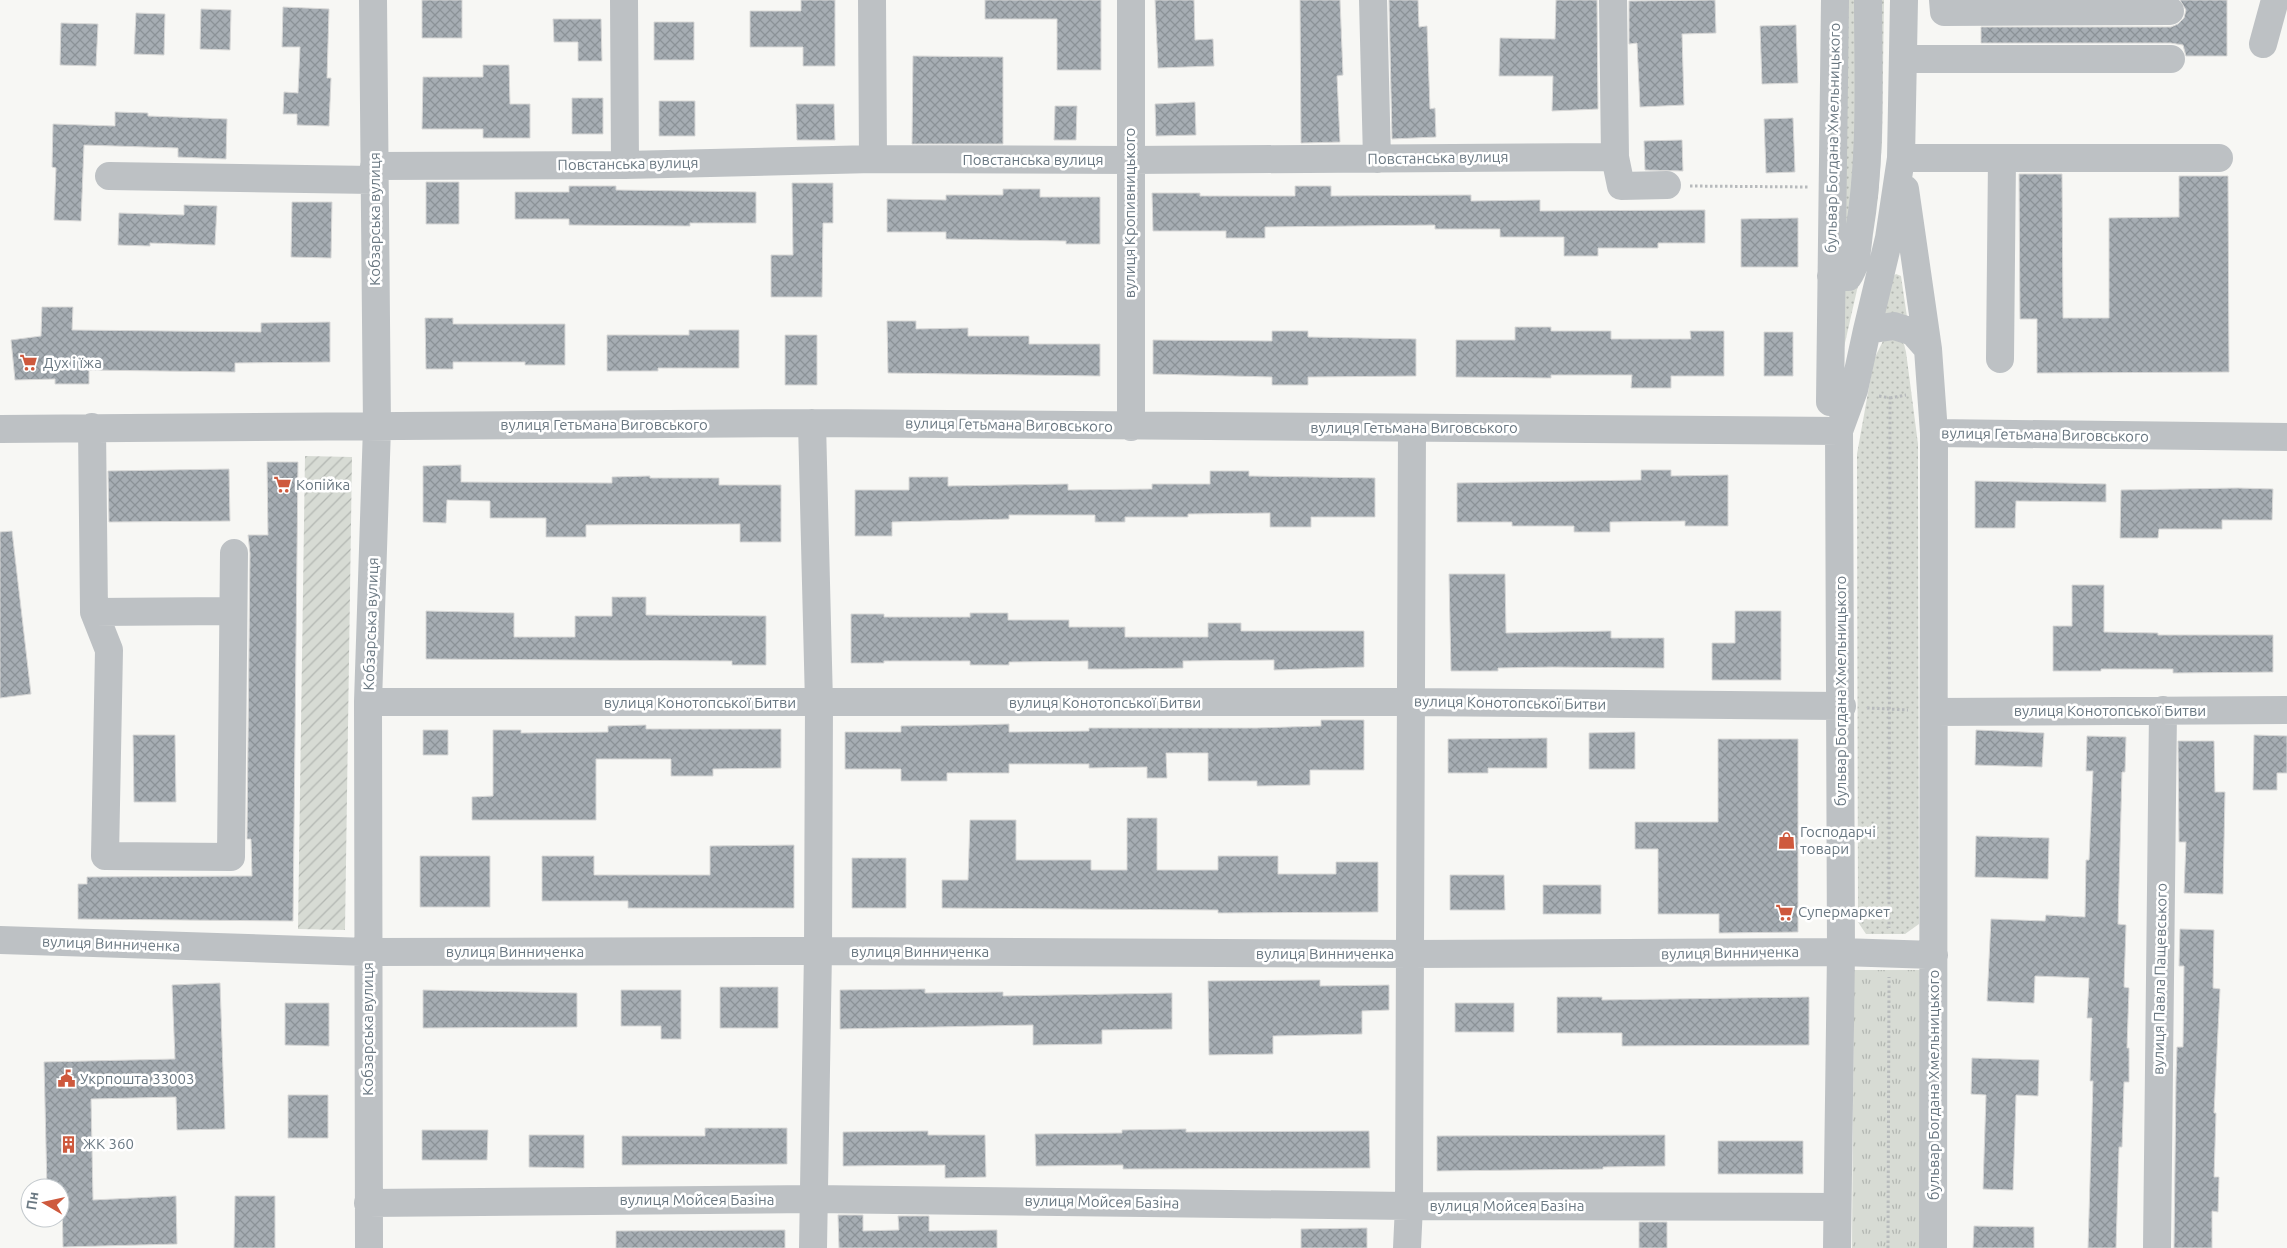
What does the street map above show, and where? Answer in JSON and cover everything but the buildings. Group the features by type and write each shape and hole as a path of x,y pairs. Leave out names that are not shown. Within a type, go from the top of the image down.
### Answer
{"street":[{"name":"Кобзарська вулиця","path":"369,1248 368,702 377,427 373,0"},
{"path":"624,0 625,165"},
{"path":"872,0 872,159"},
{"name":"вулиця Кропивницького","path":"1131,0 1129,160 1131,427"},
{"path":"1373,0 1377,159"},
{"path":"1613,0 1615,157 1621,186 1667,185"},
{"name":"бульвар Богдана Хмельницького","path":"1830,402 1835,0"},
{"path":"1831,276 1848,277 1854,269 1867,174 1868,0"},
{"path":"1839,430 1854,390 1889,238 1901,158 1904,0"},
{"path":"1943,0 1944,12 2170,11"},
{"path":"2263,44 2275,0"},
{"path":"1903,59 2171,59"},
{"path":"1834,110 1902,110"},
{"name":"Повстанська вулиця","path":"109,176 374,173 872,159 1129,160 1615,157"},
{"path":"1901,158 2219,158"},
{"name":"вулиця Гетьмана Виговського","path":"1901,158 1928,349 1934,433 2287,437"},
{"path":"2000,359 2002,158"},
{"path":"1867,330 1894,326 1913,332 1928,349"},
{"path":"812,423 819,703 818,951 813,1248"},
{"name":"вулиця Гетьмана Виговського","path":"0,428 812,423 1131,427 1839,430"},
{"path":"92,427 94,612 109,650 105,856 231,857 234,553"},
{"path":"1407,1248 1409,1206 1412,428"},
{"name":"бульвар Богдана Хмельницького","path":"1837,1248 1842,706 1839,430"},
{"path":"1934,433 1934,955"},
{"path":"94,612 233,611"},
{"name":"вулиця Конотопської Битви","path":"368,702 1411,702 1842,706"},
{"name":"вулиця Павла Пащевського","path":"2157,1248 2163,710"},
{"name":"вулиця Конотопської Битви","path":"1934,712 2287,710"},
{"name":"вулиця Винниченка","path":"0,940 368,952 818,951 1410,954 1841,952"},
{"name":"бульвар Богдана Хмельницького","path":"1841,952 1934,955 1933,1248"},
{"name":"вулиця Мойсея Базіна","path":"368,1202 813,1199 1409,1206 1837,1207"}],"path":[{"path":"1667,185 1833,187"},
{"path":"1854,390 1890,398 1888,1248"},
{"path":"1842,706 1934,712"}],"green space":[{"path":"1843,0 1884,0 1882,142 1878,197 1833,396"},
{"path":"1896,274 1901,276 1907,317 1884,315 1891,278"},
{"path":"1898,339 1904,344 1906,352 1918,444 1919,924 1905,934 1866,934 1858,922 1857,454 1874,359 1883,341"},
{"path":"305,456 352,457 345,930 298,929"},
{"path":"1854,970 1922,970 1921,1248 1852,1248"}],"place":[{"name":"Дух і їжа","path":"29,363"},
{"name":"Копійка","path":"282,485"},
{"name":"Господарчі товари","path":"1786,841"},
{"name":"Супермаркет","path":"1784,912"},
{"name":"Укрпошта 33003","path":"66,1079"},
{"name":"ЖК 360","path":"69,1144"}]}
